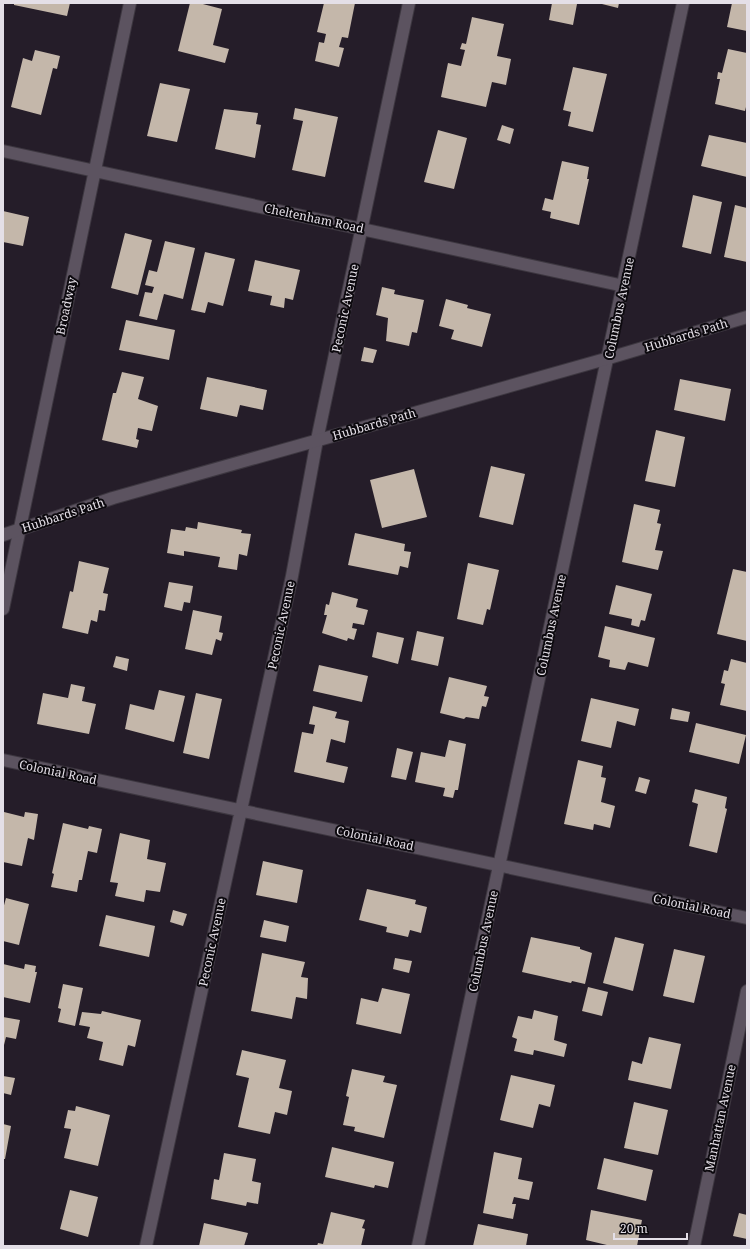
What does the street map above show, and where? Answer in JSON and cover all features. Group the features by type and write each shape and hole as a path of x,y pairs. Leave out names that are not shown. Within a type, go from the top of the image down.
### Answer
{"street":[{"name":"Broadway","path":"3,610 130,3"},
{"name":"Peconic Avenue","path":"146,1246 292,576 317,440 409,3"},
{"name":"Columbus Avenue","path":"418,1246 624,286 683,3"},
{"name":"Cheltenham Road","path":"3,151 624,286"},
{"name":"Hubbards Path","path":"3,535 113,498 608,358 747,317"},
{"name":"Colonial Road","path":"3,760 500,864 747,918"},
{"name":"Manhattan Avenue","path":"694,1246 747,990"}],"building":[{"path":"14,3 70,3 67,16 14,5"},
{"path":"190,3 199,3 222,9 213,45 229,49 225,63 178,51"},
{"path":"324,3 355,3 348,38 342,37 339,47 344,48 339,67 315,61 319,42 324,43 326,34 317,32"},
{"path":"552,3 577,4 573,25 549,20"},
{"path":"598,3 619,3 618,8"},
{"path":"732,3 747,3 747,31 727,27"},
{"path":"472,17 504,24 497,56 511,59 506,85 492,82 486,107 441,97 448,63 461,66 465,50 460,49 462,43 466,44"},
{"path":"728,49 747,53 747,103 745,111 715,104 720,79 717,79 718,72 722,73"},
{"path":"35,50 60,56 57,69 53,68 41,115 11,107 23,58 32,61"},
{"path":"573,67 607,74 593,132 568,126 571,112 563,110"},
{"path":"160,83 190,89 177,142 147,136"},
{"path":"295,108 338,117 325,177 292,170 303,121 293,119"},
{"path":"224,109 258,113 256,124 261,125 255,158 215,149"},
{"path":"502,125 514,129 510,144 497,140"},
{"path":"438,130 467,138 454,189 424,182"},
{"path":"709,135 747,143 747,177 701,166"},
{"path":"562,161 589,167 587,179 589,179 579,225 550,218 551,212 542,210 545,198 553,200"},
{"path":"693,195 722,202 711,254 682,247"},
{"path":"735,205 747,208 747,262 724,257"},
{"path":"3,211 29,217 23,246 3,242"},
{"path":"125,233 152,240 138,295 111,288"},
{"path":"165,241 195,248 183,299 164,294 157,320 139,316 145,292 152,293 154,287 145,285 149,270 157,272"},
{"path":"205,252 235,259 223,306 208,302 205,313 191,310"},
{"path":"255,260 300,270 293,300 285,298 284,308 270,305 272,296 248,291"},
{"path":"382,287 395,290 394,294 424,300 417,333 412,332 409,346 386,341 388,318 376,315"},
{"path":"446,299 468,305 467,308 491,314 482,347 451,339 454,330 439,326"},
{"path":"126,320 175,330 169,360 119,350"},
{"path":"364,347 377,350 373,363 361,361"},
{"path":"122,372 144,377 138,399 158,406 152,431 138,428 136,439 139,440 137,448 102,440 113,393 116,393"},
{"path":"207,377 267,390 263,410 240,405 237,417 200,409"},
{"path":"680,379 731,389 725,421 674,410"},
{"path":"656,430 685,437 675,487 645,481"},
{"path":"491,466 525,474 513,525 479,517"},
{"path":"414,469 427,517 382,528 370,480"},
{"path":"634,504 660,510 657,523 661,524 655,550 663,551 658,570 622,562"},
{"path":"198,522 242,530 241,533 251,534 247,556 239,554 237,570 218,567 220,557 184,551 184,556 167,553 171,529 185,531 186,527 197,529"},
{"path":"355,533 405,544 404,551 411,552 408,568 400,566 398,575 348,565"},
{"path":"79,561 109,568 103,593 108,594 105,611 99,610 97,622 91,620 88,634 62,628 70,591 73,592"},
{"path":"468,563 499,570 490,610 487,609 483,625 457,619"},
{"path":"733,569 747,572 747,641 717,634"},
{"path":"169,582 193,586 190,603 184,602 182,611 164,607"},
{"path":"616,585 652,594 645,621 641,620 639,627 631,625 632,619 609,614"},
{"path":"332,592 358,599 356,607 368,610 364,625 353,623 352,628 357,629 354,640 348,638 347,641 322,633 327,615 324,615 326,604 329,605"},
{"path":"193,610 222,616 219,632 223,633 221,641 216,639 212,655 185,649"},
{"path":"605,626 655,638 648,667 628,662 625,670 609,667 610,660 598,657"},
{"path":"417,631 444,637 438,666 411,660"},
{"path":"377,632 404,638 398,664 372,657"},
{"path":"116,656 129,659 127,671 113,667"},
{"path":"731,659 747,663 747,711 720,705 725,684 721,683 724,670 728,671"},
{"path":"319,665 368,676 362,702 313,691"},
{"path":"449,677 487,686 484,696 489,697 486,707 482,706 479,719 466,717 464,719 440,713"},
{"path":"71,684 85,687 82,701 96,704 89,734 37,724 43,693 68,698"},
{"path":"159,690 185,696 174,742 125,729 130,704 154,710"},
{"path":"196,693 222,699 209,759 183,753"},
{"path":"591,698 639,709 635,726 617,721 611,748 581,741"},
{"path":"313,706 337,712 335,718 349,721 345,743 331,739 326,762 348,767 344,783 294,772 302,732 313,734 315,725 309,724"},
{"path":"672,708 690,712 688,722 670,719"},
{"path":"696,723 746,735 739,764 689,752"},
{"path":"449,740 466,744 458,790 455,790 453,798 443,796 445,788 415,782 421,752 445,757"},
{"path":"397,748 413,752 406,780 391,777"},
{"path":"578,760 603,766 601,777 606,778 601,802 615,806 610,828 594,824 593,830 564,824"},
{"path":"639,777 650,780 646,794 635,791"},
{"path":"695,789 727,797 725,808 727,809 717,853 689,846 698,804 692,802"},
{"path":"4,812 24,817 25,812 38,814 34,840 28,838 22,866 3,862"},
{"path":"63,823 88,829 89,826 102,829 97,853 88,851 82,880 79,880 77,892 51,887 54,874 52,873"},
{"path":"120,833 150,840 147,859 166,863 160,892 146,890 144,902 115,896 118,883 110,882"},
{"path":"263,861 303,870 297,903 256,895"},
{"path":"367,889 416,900 415,904 427,907 421,933 410,930 408,937 386,932 387,927 359,920"},
{"path":"6,898 29,904 19,945 3,941 3,909"},
{"path":"173,910 187,914 183,926 170,922"},
{"path":"106,915 155,926 149,957 99,946"},
{"path":"264,920 289,926 286,942 260,937"},
{"path":"531,937 580,947 580,949 592,953 585,984 572,981 571,983 522,972"},
{"path":"615,937 644,944 633,991 603,983"},
{"path":"674,949 705,956 694,1003 663,996"},
{"path":"262,953 305,962 301,977 308,978 307,999 296,997 292,1019 251,1011"},
{"path":"395,958 412,961 409,973 393,969"},
{"path":"3,964 24,969 25,964 36,966 35,972 37,972 30,1003 3,997"},
{"path":"63,984 83,988 75,1026 58,1022 61,1009 58,1008"},
{"path":"588,987 608,992 602,1016 582,1011"},
{"path":"382,988 410,994 401,1034 356,1024 361,998 378,1002"},
{"path":"534,1010 558,1016 554,1040 567,1044 564,1057 534,1050 533,1055 514,1051 517,1039 512,1037 518,1016 532,1019"},
{"path":"102,1011 141,1020 135,1047 128,1045 123,1066 99,1060 103,1042 87,1038 90,1027 79,1025 82,1012 101,1014"},
{"path":"3,1017 20,1020 16,1039 6,1037 4,1045"},
{"path":"649,1037 681,1044 671,1089 628,1080 632,1061 642,1064"},
{"path":"242,1050 286,1060 279,1088 292,1091 287,1115 275,1112 270,1134 238,1127 249,1078 236,1075"},
{"path":"352,1069 385,1076 383,1082 397,1085 384,1138 354,1131 355,1127 343,1125 349,1097 346,1096"},
{"path":"511,1075 555,1085 550,1107 539,1104 533,1128 500,1120"},
{"path":"3,1076 15,1078 11,1095 3,1093"},
{"path":"634,1102 668,1110 658,1155 624,1148"},
{"path":"76,1106 110,1115 98,1166 64,1158 71,1129 64,1128 68,1110 75,1111"},
{"path":"3,1124 11,1126 5,1159 3,1159"},
{"path":"332,1147 394,1162 388,1188 375,1185 374,1188 325,1177"},
{"path":"494,1152 522,1158 518,1179 533,1182 529,1200 514,1197 512,1204 516,1204 513,1219 483,1213"},
{"path":"224,1153 256,1159 252,1181 261,1183 258,1204 247,1202 246,1206 211,1199 214,1179 219,1180"},
{"path":"604,1158 653,1170 646,1201 597,1189"},
{"path":"70,1190 98,1197 88,1237 60,1229"},
{"path":"591,1210 642,1220 637,1246 611,1246 586,1240"},
{"path":"331,1212 365,1220 362,1228 365,1229 361,1246 317,1246 318,1243 323,1244"},
{"path":"739,1213 747,1215 747,1239 733,1236"},
{"path":"204,1223 248,1233 244,1246 199,1246"},
{"path":"478,1224 528,1234 526,1246 473,1246"}]}
